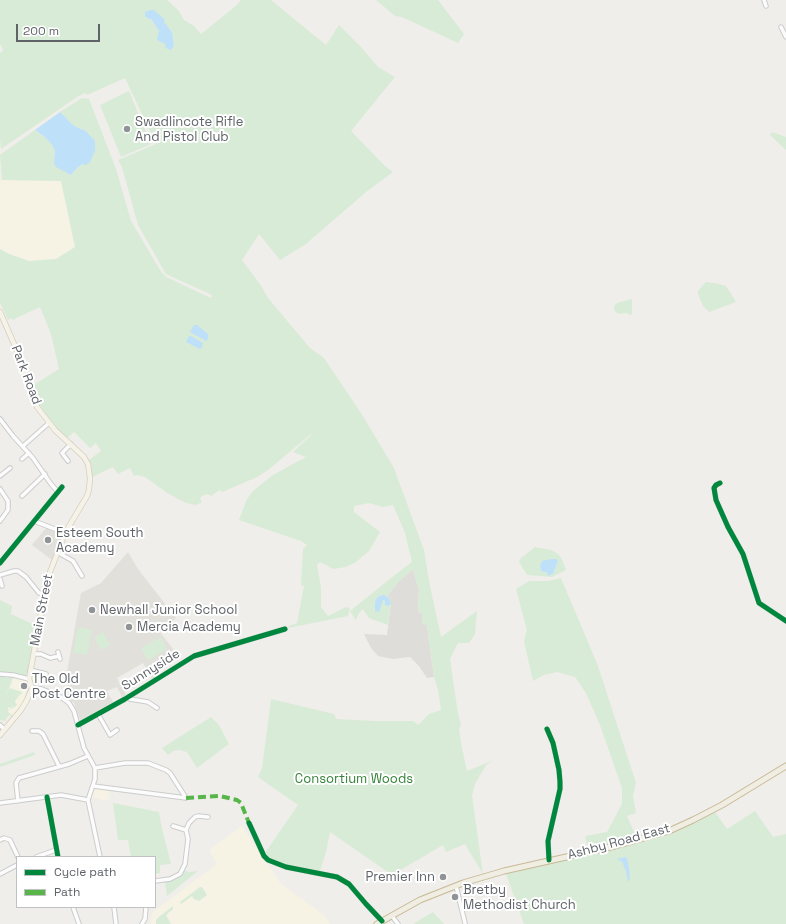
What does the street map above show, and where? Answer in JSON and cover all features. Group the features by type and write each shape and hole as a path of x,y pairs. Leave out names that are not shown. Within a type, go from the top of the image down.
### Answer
{"highway":[{"name":"Ashby Road East","path":"380,922 420,900 478,879 549,860 615,846 668,831 722,805 786,766"}],"main road":[{"name":"Park Road","path":"0,312 18,353 37,408 49,424 84,457 89,469"},
{"name":"Main Street","path":"32,688 29,679 30,670 47,580 65,533 87,496 90,484 89,469"},
{"path":"0,735 24,706 32,688"}],"street":[{"path":"764,0 766,6"},
{"path":"781,27 786,37"},
{"path":"0,420 22,446 30,453 58,492"},
{"path":"22,446 49,424"},
{"path":"68,461 62,453 71,444"},
{"path":"22,459 30,453"},
{"path":"0,476 10,468"},
{"path":"22,496 45,474"},
{"path":"720,483 714,488 716,500 728,527 743,554 759,603 786,621"},
{"path":"0,563 62,488"},
{"path":"0,489 8,501 8,510 0,521"},
{"path":"34,521 65,533"},
{"path":"57,552 73,561 82,576"},
{"path":"0,575 18,571 26,577 39,593 44,594"},
{"path":"0,579 2,586"},
{"name":"Sunnyside","path":"78,725 128,697 194,656 285,629"},
{"path":"34,654 41,654 50,658 59,656"},
{"path":"30,670 46,674"},
{"path":"0,674 13,675 29,679"},
{"path":"32,688 42,689 67,701 73,708 82,742 95,768 96,774 88,800 100,856"},
{"path":"128,697 130,700 148,702 157,708"},
{"path":"98,714 110,735 117,730"},
{"path":"0,725 4,729"},
{"path":"547,729 558,763 560,782 560,789 548,841 549,860"},
{"path":"32,731 39,731 43,734 59,766"},
{"path":"18,801 16,783 19,778 77,761 88,756"},
{"path":"93,786 186,798 170,773 148,763 125,763 95,768"},
{"path":"0,803 61,795 88,800"},
{"path":"47,797 58,856"},
{"path":"156,881 174,878 180,874 183,868 188,839 186,830 189,823 192,819 198,816 202,819 208,817"},
{"path":"249,823 264,856 268,860 286,867 337,877 349,884 380,922"},
{"path":"173,826 178,830 186,830"},
{"path":"0,840 4,838 10,840 18,856"},
{"path":"39,856 56,850"},
{"path":"0,874 16,866"},
{"path":"456,886 465,923"},
{"path":"73,908 79,924"},
{"path":"114,908 116,924"},
{"path":"142,924 145,919 146,908"},
{"path":"392,916 398,924"}],"shaded area":[{"path":"0,180 61,181 75,247 56,259 29,261 0,249"},
{"name":"Esteem South Academy","path":"46,528 62,534 52,560 32,545"},
{"name":"Mercia Academy","path":"128,552 138,569 176,618 160,632 173,649 173,652 157,665 162,674 152,679 143,663 117,678 126,695 122,697 117,687 107,691 113,702 80,720 74,703 65,696 69,679 67,678 67,672 81,593 101,583"},
{"path":"413,569 419,590 418,612 422,613 427,625 434,677 427,678 419,666 410,657 393,659 378,656 371,648 364,634 387,635 391,603 387,596 399,581"},
{"path":"32,672 41,674 37,685 31,681"},
{"path":"14,676 27,681 24,702 13,716 0,706 12,685"},
{"path":"95,788 110,790 108,801 92,797"},
{"path":"242,826 280,883 324,915 330,924 151,924 152,913 217,864 209,850"}],"green space":[{"name":"Consortium Woods","path":"0,0 167,0 179,11 184,20 194,26 201,34 237,5 241,0 271,0 326,45 339,25 378,67 395,77 351,131 385,166 393,172 366,192 306,244 280,260 259,234 242,260 262,287 268,298 310,348 324,358 361,413 394,468 424,550 441,637 477,611 475,634 469,643 458,643 450,659 458,714 461,724 459,729 461,743 467,771 494,760 487,764 482,772 475,784 472,796 483,874 465,844 446,852 443,845 392,875 330,832 320,871 286,865 268,857 265,853 298,805 258,777 262,768 271,699 334,714 336,719 413,721 418,725 429,714 441,710 438,690 434,677 427,625 422,624 422,613 418,612 419,590 413,569 399,581 387,596 390,598 391,603 388,625 369,618 363,609 359,613 356,620 350,611 412,562 405,533 393,505 383,507 369,503 354,506 354,512 380,532 369,551 356,562 346,567 333,569 320,562 317,565 321,587 321,607 328,616 346,607 350,608 348,616 288,628 289,626 297,623 304,586 301,585 303,549 307,545 301,541 239,520 247,499 253,491 273,475 306,457 293,452 312,434 268,470 257,477 222,492 220,490 211,496 208,494 202,496 200,498 202,502 196,505 186,503 167,493 145,477 137,475 134,476 130,468 118,474 113,467 92,477 92,467 89,460 101,451 96,443 90,448 74,432 67,438 44,414 32,386 59,369 51,334 40,307 12,320 11,318 8,320 0,303 0,249 29,261 56,259 75,247 61,181 2,180 0,155 35,130 45,137 52,145 55,151 54,163 71,175 83,164 95,141 86,131 74,126 60,112 82,98 89,99 116,169 131,221 160,270 166,277 211,298 212,295 166,274 138,225 122,167 118,160 156,144 125,78 87,95 85,93 77,97 1,149 0,53 3,49 0,44","holes":["154,10 168,29 171,30 174,46 159,31 147,11","384,595 387,607 385,605 385,601 383,600 375,611 375,603"]},
{"path":"376,0 438,0 464,34 458,43 402,17 395,16"},
{"name":"Swadlincote Rifle And Pistol Club","path":"129,91 151,144 121,157 100,105"},
{"path":"772,132 786,137 786,150 770,135"},
{"path":"706,282 726,286 736,302 709,312 703,306 698,294 698,291"},
{"path":"632,299 632,314 618,314 614,310 617,303"},
{"path":"535,547 551,550 558,554 562,559 566,570 552,577 527,575 519,562 521,558","holes":["551,559 558,561 553,574 548,575 548,573 541,571 540,565"]},
{"path":"561,578 598,666 636,783 633,796 636,813 627,816 635,834 650,835 588,850 585,836 607,832 622,804 622,788 600,725 586,693 575,677 557,672 544,675 533,681 524,641 527,630 516,589 529,581 548,581"},
{"path":"0,600 12,606 11,614 37,626 27,677 0,673"},
{"path":"78,627 92,630 87,655 73,653"},
{"path":"103,632 110,645 101,650 94,638"},
{"path":"161,637 167,649 148,660 141,648"},
{"path":"0,676 8,678 9,676 13,676 6,694 10,688 22,692 21,695 15,693 20,695 17,698 19,699 16,699 15,702 17,705 14,708 11,705 13,708 12,709 9,707 8,709 10,710 7,711 13,716 12,717 10,715 6,718 6,721 0,720"},
{"path":"211,717 219,725 229,744 197,768 187,752 180,750 173,751 168,755 162,748"},
{"path":"34,752 35,755 0,767 0,764"},
{"path":"113,803 159,812 171,864 160,865 160,873 156,874 156,856 131,856 128,840 118,840"},
{"path":"755,811 773,837 786,834 786,924 524,924 506,874 658,838 675,832 715,812 727,829"},
{"path":"184,870 189,872 198,871 167,896 165,882 176,879"},
{"path":"202,887 207,895 199,901 194,899 192,896 181,904 180,902"},
{"path":"173,906 173,909 166,915 171,924 156,924 156,920"},
{"path":"433,912 444,924 413,924"}],"water":[{"path":"154,10 165,20 164,22 172,32 174,46 171,50 166,48 165,44 157,40 159,31 151,19 145,16 145,12"},
{"path":"60,112 74,126 86,131 95,141 95,151 90,162 86,165 83,164 78,167 71,175 56,167 54,163 55,151 52,145 45,137 35,130"},
{"path":"194,325 197,325 208,334 208,339 206,341 190,332"},
{"path":"189,336 203,343 200,349 186,342"},
{"path":"556,559 558,561 553,574 547,576 548,573 541,571 540,565 542,561"},
{"path":"384,595 389,598 391,603 390,605 386,606 385,601 383,600 379,612 375,611 376,599 379,596"},
{"path":"627,858 629,868 630,878 628,882 626,871 622,862 617,859"}],"marked path":[{"path":"186,798 220,796 237,800 241,803 249,823"}],"cycle path":[{"path":"720,483 714,488 716,500 728,527 743,554 759,603 786,621"},
{"path":"0,563 62,487"},
{"path":"78,725 125,699 194,656 285,629"},
{"path":"547,729 553,743 560,782 560,789 548,841 549,860"},
{"path":"47,797 58,856"},
{"path":"249,823 264,856 268,860 286,867 337,877 349,884 382,921"}],"place":[{"name":"Swadlincote Rifle And Pistol Club","path":"127,129"},
{"name":"Esteem South Academy","path":"48,540"},
{"name":"Newhall Junior School","path":"92,610"},
{"name":"Mercia Academy","path":"129,627"},
{"name":"The Old Post Centre","path":"24,686"},
{"name":"Premier Inn","path":"443,877"},
{"name":"Bretby Methodist Church","path":"455,897"}]}
